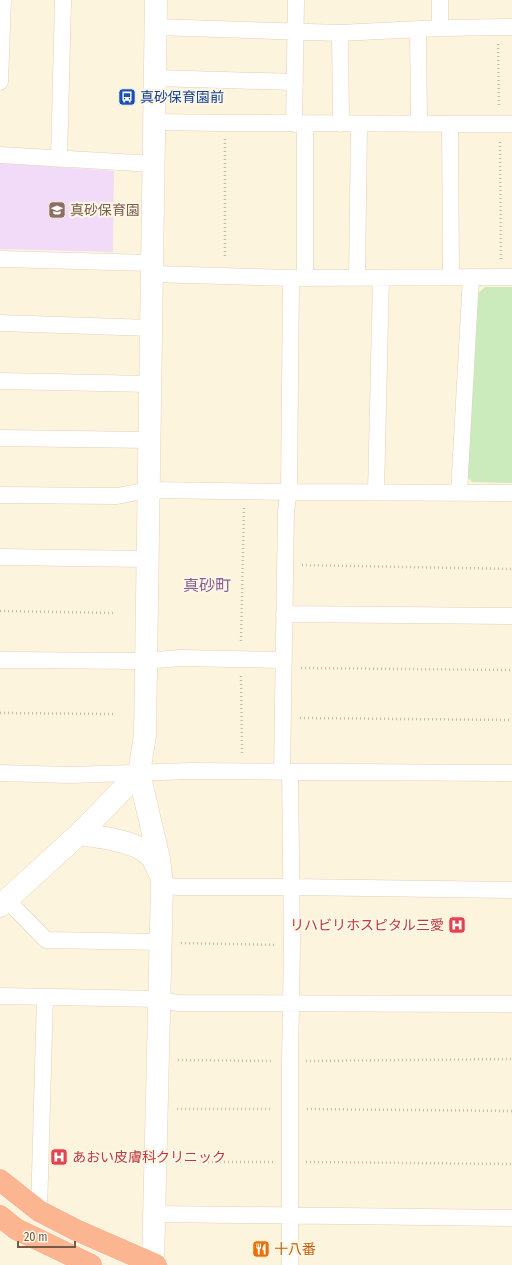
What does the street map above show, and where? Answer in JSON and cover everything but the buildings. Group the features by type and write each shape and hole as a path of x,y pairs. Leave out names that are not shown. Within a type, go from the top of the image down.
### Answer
{"highway":[{"path":"0,1180 40,1211 76,1230 154,1264"},
{"path":"0,1216 16,1229 91,1265"}],"street":[{"path":"0,82 3,0"},
{"path":"59,159 63,0"},
{"path":"154,1264 160,999 169,942 159,859 139,773 145,735 156,0"},
{"path":"290,1265 292,887 284,718 284,614 286,510 290,492 298,278 300,124 295,82 296,0"},
{"path":"440,0 440,28"},
{"path":"156,28 340,33 440,28 505,27"},
{"path":"418,30 419,124"},
{"path":"340,33 341,124"},
{"path":"155,78 295,82"},
{"path":"154,122 224,124 506,124"},
{"path":"357,278 359,124"},
{"path":"450,124 451,278"},
{"path":"0,155 154,164"},
{"path":"0,260 152,269 225,277 507,277"},
{"path":"459,492 471,277"},
{"path":"376,492 381,278"},
{"path":"0,323 151,328"},
{"path":"0,381 150,384"},
{"path":"0,438 149,440"},
{"path":"0,495 117,496 149,490 512,493"},
{"path":"0,557 148,559"},
{"path":"284,614 512,616"},
{"path":"0,660 146,661 180,658 241,659 284,664"},
{"path":"0,772 70,774 242,772 512,773"},
{"path":"139,773 79,834 3,903 46,940 169,942"},
{"path":"79,834 115,840 142,850 152,857 161,881"},
{"path":"161,881 178,887 512,890"},
{"path":"0,996 160,999 177,1002 292,1004 512,1004"},
{"path":"40,1211 45,997"},
{"path":"155,1214 512,1218"}],"path":[{"path":"505,27 507,277"},
{"path":"224,124 225,277"},
{"path":"242,772 241,659 244,491"},
{"path":"285,565 512,569"},
{"path":"0,611 114,613"},
{"path":"284,664 512,670"},
{"path":"0,713 113,714"},
{"path":"284,718 512,720"},
{"path":"169,942 292,945"},
{"path":"158,1059 290,1061 512,1059"},
{"path":"157,1109 512,1111"},
{"path":"156,1162 512,1164"}],"shaded area":[{"name":"真砂保育園","path":"0,163 114,171 113,252 0,249"}],"green space":[{"path":"485,287 512,287 512,483 472,482 465,475 477,294"}],"place":[{"name":"真砂保育園前","path":"127,97"},
{"name":"真砂保育園","path":"57,210"},
{"name":"リハビリホスピタル三愛","path":"457,925"},
{"name":"あおい皮膚科クリニック","path":"59,1157"},
{"name":"十八番","path":"261,1249"}],"district":[{"name":"真砂町","path":"207,585"}]}
